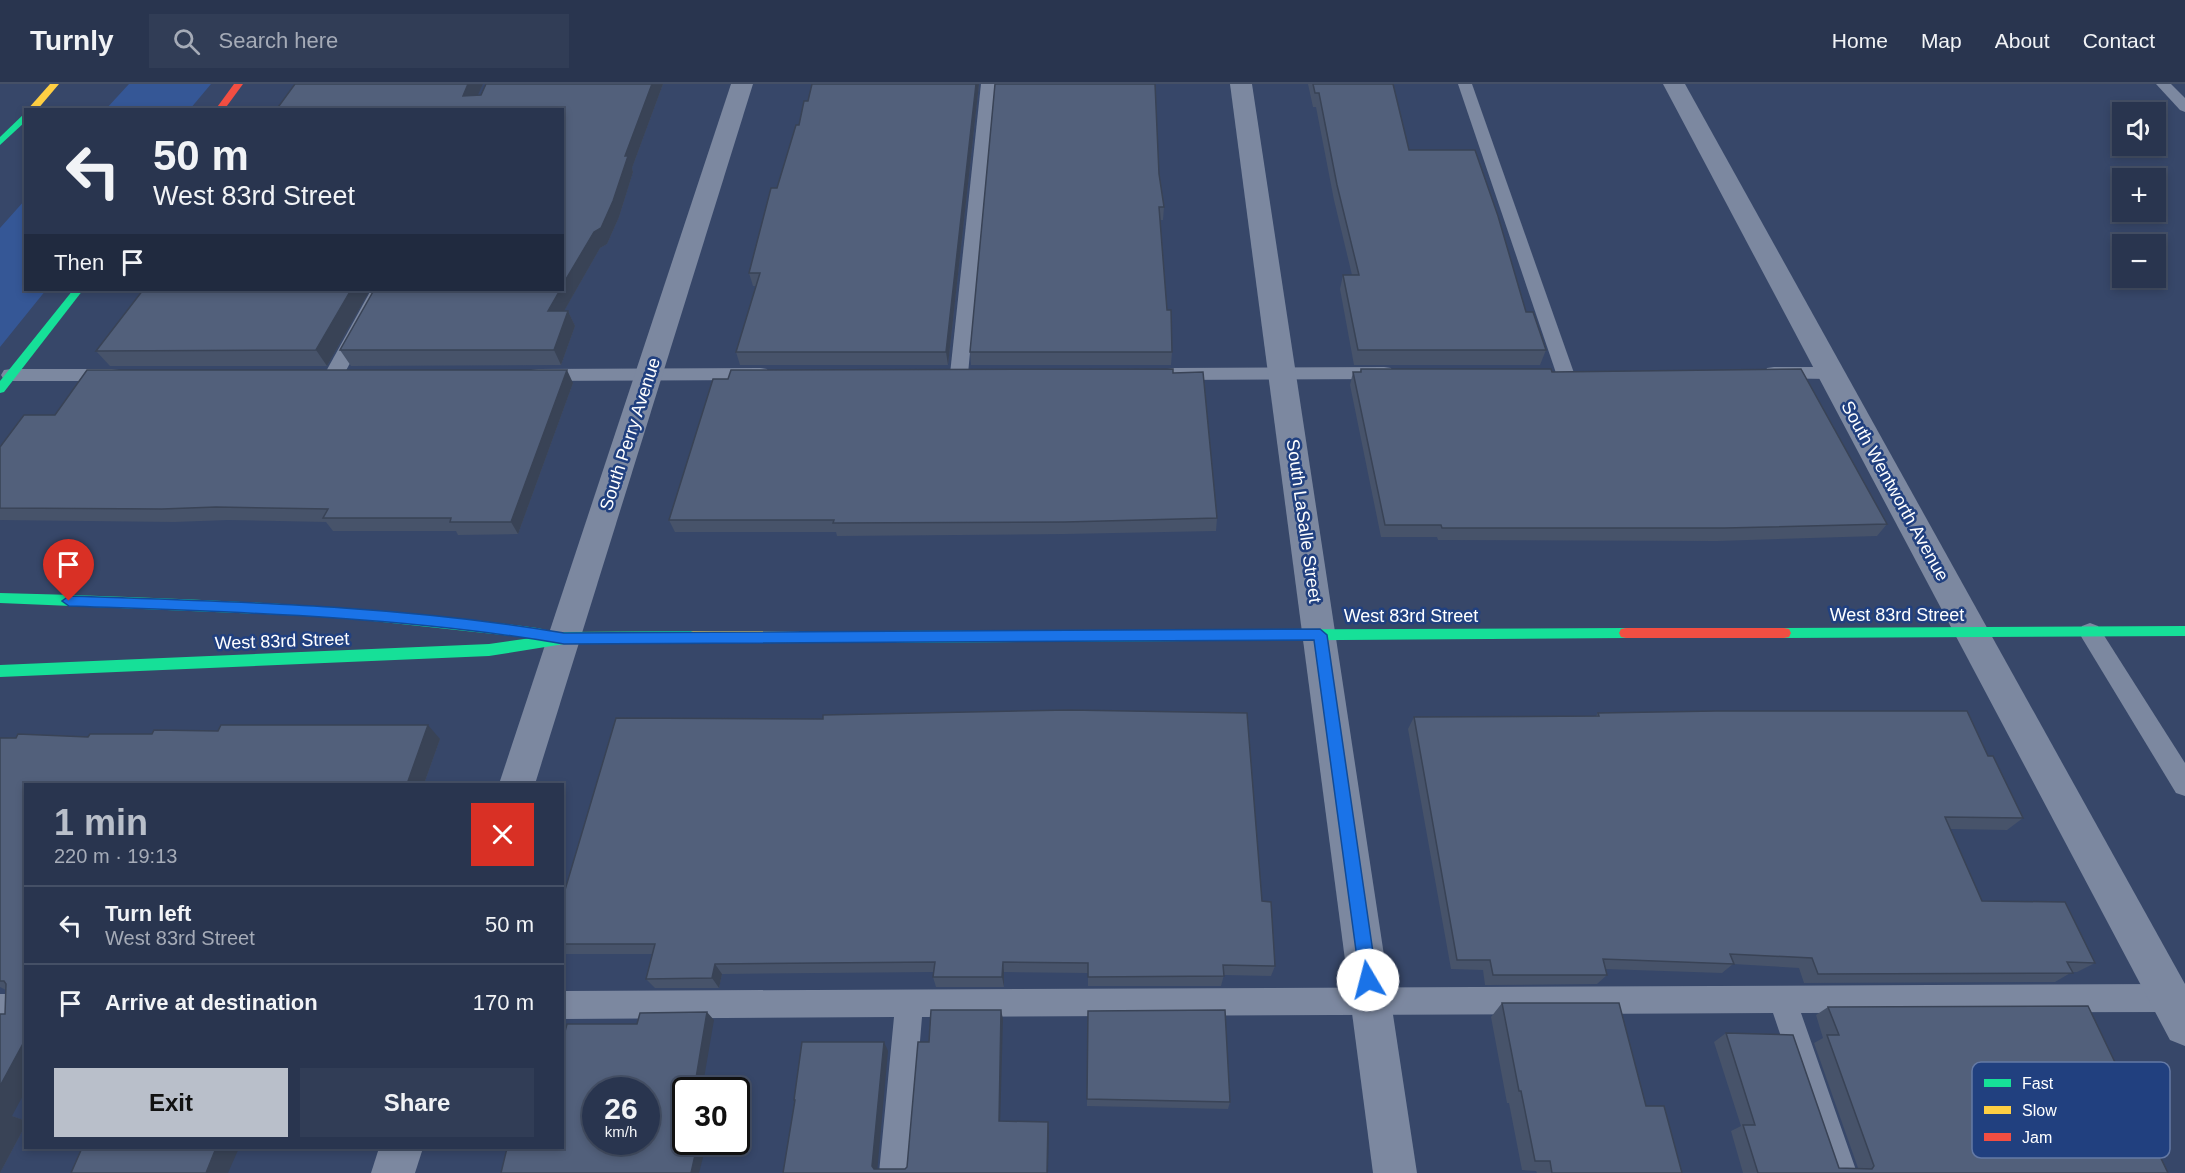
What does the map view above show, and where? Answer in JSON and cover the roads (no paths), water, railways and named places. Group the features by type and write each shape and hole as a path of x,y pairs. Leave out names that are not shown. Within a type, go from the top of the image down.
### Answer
{"main road":[{"path":"33,108 55,84"},
{"path":"221,108 239,84"},
{"path":"0,142 24,117"},
{"path":"5,382 77,291"},
{"name":"West 83rd Street","path":"0,598 321,610 499,627 564,638"},
{"name":"West 83rd Street","path":"0,671 489,650 564,638 2185,631"}],"street":[{"name":"South Perry Avenue","path":"518,783 742,84"},
{"name":"South LaSalle Street","path":"1241,84 1395,1173"},
{"name":"South Wentworth Avenue","path":"1674,84 2185,1025"},
{"path":"393,1173 401,1149"}],"lane":[{"path":"959,374 988,84"},
{"path":"1465,84 1565,373"},
{"path":"2163,84 2185,107"},
{"path":"334,375 379,291"},
{"path":"1155,374 1403,373"},
{"path":"1542,373 1588,373"},
{"path":"1750,373 1830,373"},
{"path":"521,375 783,374"},
{"path":"935,374 982,374"},
{"path":"5,382 135,375"},
{"path":"311,375 357,375"},
{"path":"2090,632 2185,785"},
{"path":"564,1005 2170,998"},
{"path":"1782,1000 1842,1173"},
{"path":"894,1173 909,1004"},
{"path":"0,1008 24,1008"}]}
